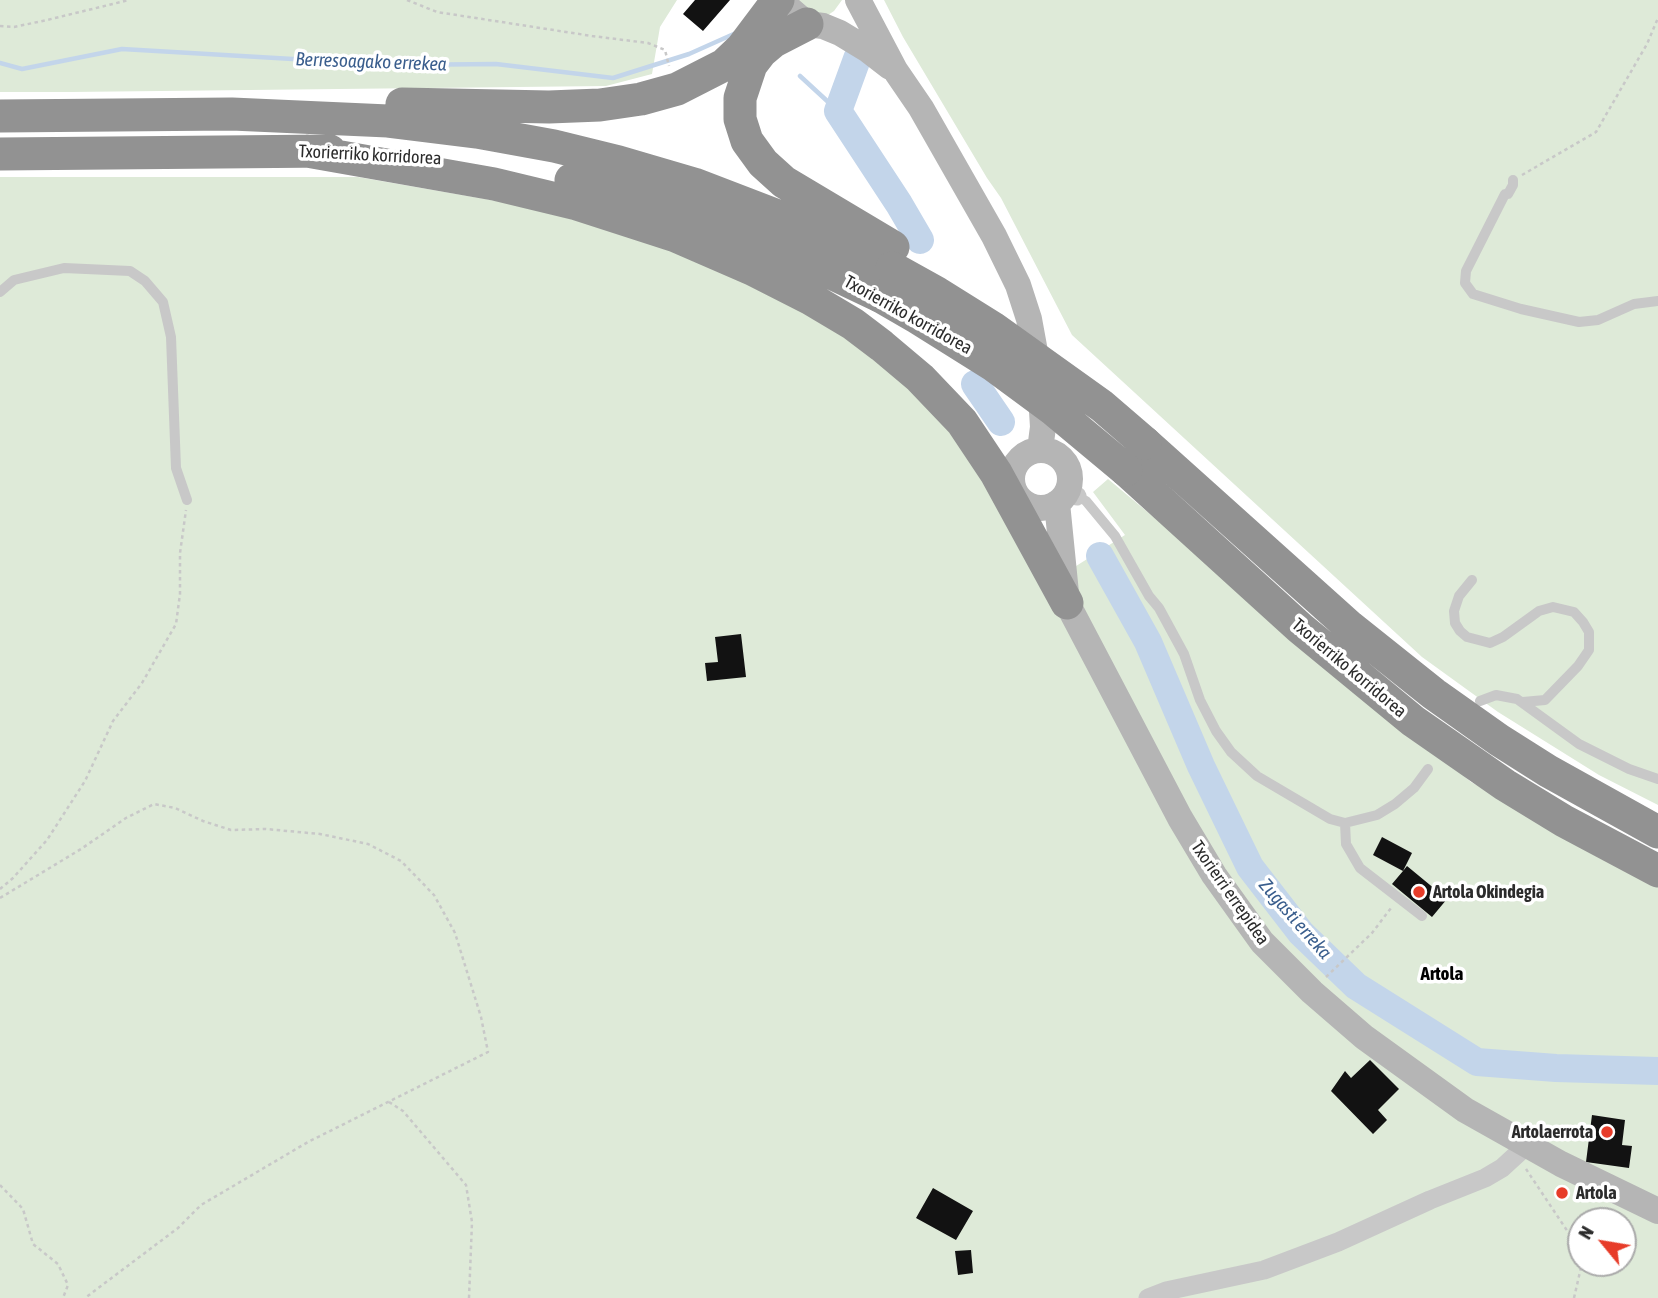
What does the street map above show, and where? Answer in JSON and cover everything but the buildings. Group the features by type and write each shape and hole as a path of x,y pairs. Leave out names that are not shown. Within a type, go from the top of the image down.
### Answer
{"highway":[{"path":"232,114 383,104 600,105 641,99 677,89 724,65 741,48 778,0"},
{"path":"806,17 761,52 751,65 740,98 740,119 747,141 763,163 891,272"},
{"name":"Txorierriko korridorea","path":"0,116 232,114 399,122 477,132 554,146 653,171 715,191 793,222 891,272 1010,322 1074,373 1102,406 1340,619 1434,694 1520,754 1598,801 1658,832"},
{"path":"307,151 547,196 640,224 724,256 777,281 853,324 909,368 938,395 973,435 1014,471"},
{"name":"Txorierriko korridorea","path":"0,154 368,151 417,155 502,167 578,182 722,225 800,258 891,272"},
{"name":"Txorierriko korridorea","path":"891,272 918,318 993,365 1054,410 1126,470 1300,628 1413,721 1505,785 1564,821 1658,871"},
{"path":"973,435 1067,603"}],"main road":[{"path":"806,17 840,18 851,0"},
{"path":"858,0 895,70 921,108 975,200 1018,285 1029,320 1040,379 1043,427 1040,450"},
{"path":"806,17 840,33 895,70"},
{"path":"1049,569 1030,506 1014,488 1014,471 1024,456 1040,450 1059,456 1070,472 1067,497 1067,603"},
{"path":"1030,506 1044,508 1067,497"},
{"name":"Txorierri errepidea","path":"1067,603 1180,818 1214,875 1262,942 1311,992 1364,1037 1465,1110 1518,1146 1658,1211"}],"street":[{"path":"1148,1298 1264,1270 1303,1256 1485,1178 1502,1168 1518,1146"}],"lane":[{"path":"1513,180 1513,186 1508,194 1505,194 1466,271 1465,283 1474,295 1579,322 1598,320 1634,304 1658,301"},
{"path":"0,292 14,280 64,268 130,271 145,281 163,302 171,337 176,468 187,500"},
{"path":"1067,497 1086,501 1115,537 1184,654 1205,711 1231,751 1251,771 1279,791 1330,819 1345,823 1377,815 1395,804 1414,788 1428,769"},
{"path":"1472,580 1459,596 1454,611 1455,623 1468,637 1490,643 1539,611 1553,607 1574,612 1589,632 1589,650 1578,666 1545,700 1523,702"},
{"path":"1480,701 1496,695 1506,695 1523,702 1579,744 1629,769 1658,779"},
{"path":"1345,823 1346,844 1360,868 1422,916"}],"path":[{"path":"0,26 13,27 129,0"},
{"path":"407,0 437,12 648,43 665,51 677,89"},
{"path":"1513,180 1596,132 1647,44 1658,18"},
{"path":"0,888 13,878 47,840 85,781 113,721 142,683 176,624 180,594 180,553 187,500"},
{"path":"0,898 42,874 125,818 154,804 175,808 231,830 266,829 320,834 368,844 401,862 434,895 455,933 481,1017 488,1052 308,1142 201,1205 178,1228 85,1298"},
{"path":"1324,979 1372,933 1398,899"},
{"path":"388,1102 403,1111 466,1185 472,1222 469,1298"},
{"path":"1518,1146 1567,1230"},
{"path":"0,1185 23,1209 33,1244 58,1264 68,1285 63,1298"},
{"path":"1574,1298 1578,1277"}],"green space":[{"path":"0,0 677,0 660,27 652,74 606,86 71,92 0,92"},
{"path":"797,0 842,0 828,15 816,17"},
{"path":"884,0 1658,0 1658,805 1599,775 1498,712 1422,657 1072,335 1001,198 903,37"},
{"path":"0,177 358,177 514,204 618,230 787,297 904,380 946,427 991,493 1043,587 1125,535 1093,492 1108,479 1471,782 1658,884 1658,1298 0,1298"}],"waterway":[{"name":"Berresoagako errekea","path":"0,63 22,69 122,49 395,65 496,64 613,78 689,54 736,33"},
{"path":"857,59 838,111 920,240"},
{"path":"800,76 838,111"},
{"path":"975,384 1001,422"},
{"name":"Zugasti erreka","path":"1100,556 1148,642 1201,766 1250,867 1301,933 1356,986 1477,1062 1658,1071"}],"place":[{"name":"Artola Okindegia","path":"1419,892"},
{"name":"Artolaerrota","path":"1607,1132"},
{"name":"Artola","path":"1562,1193"}],"district":[{"name":"Artola","path":"1442,974"}]}
